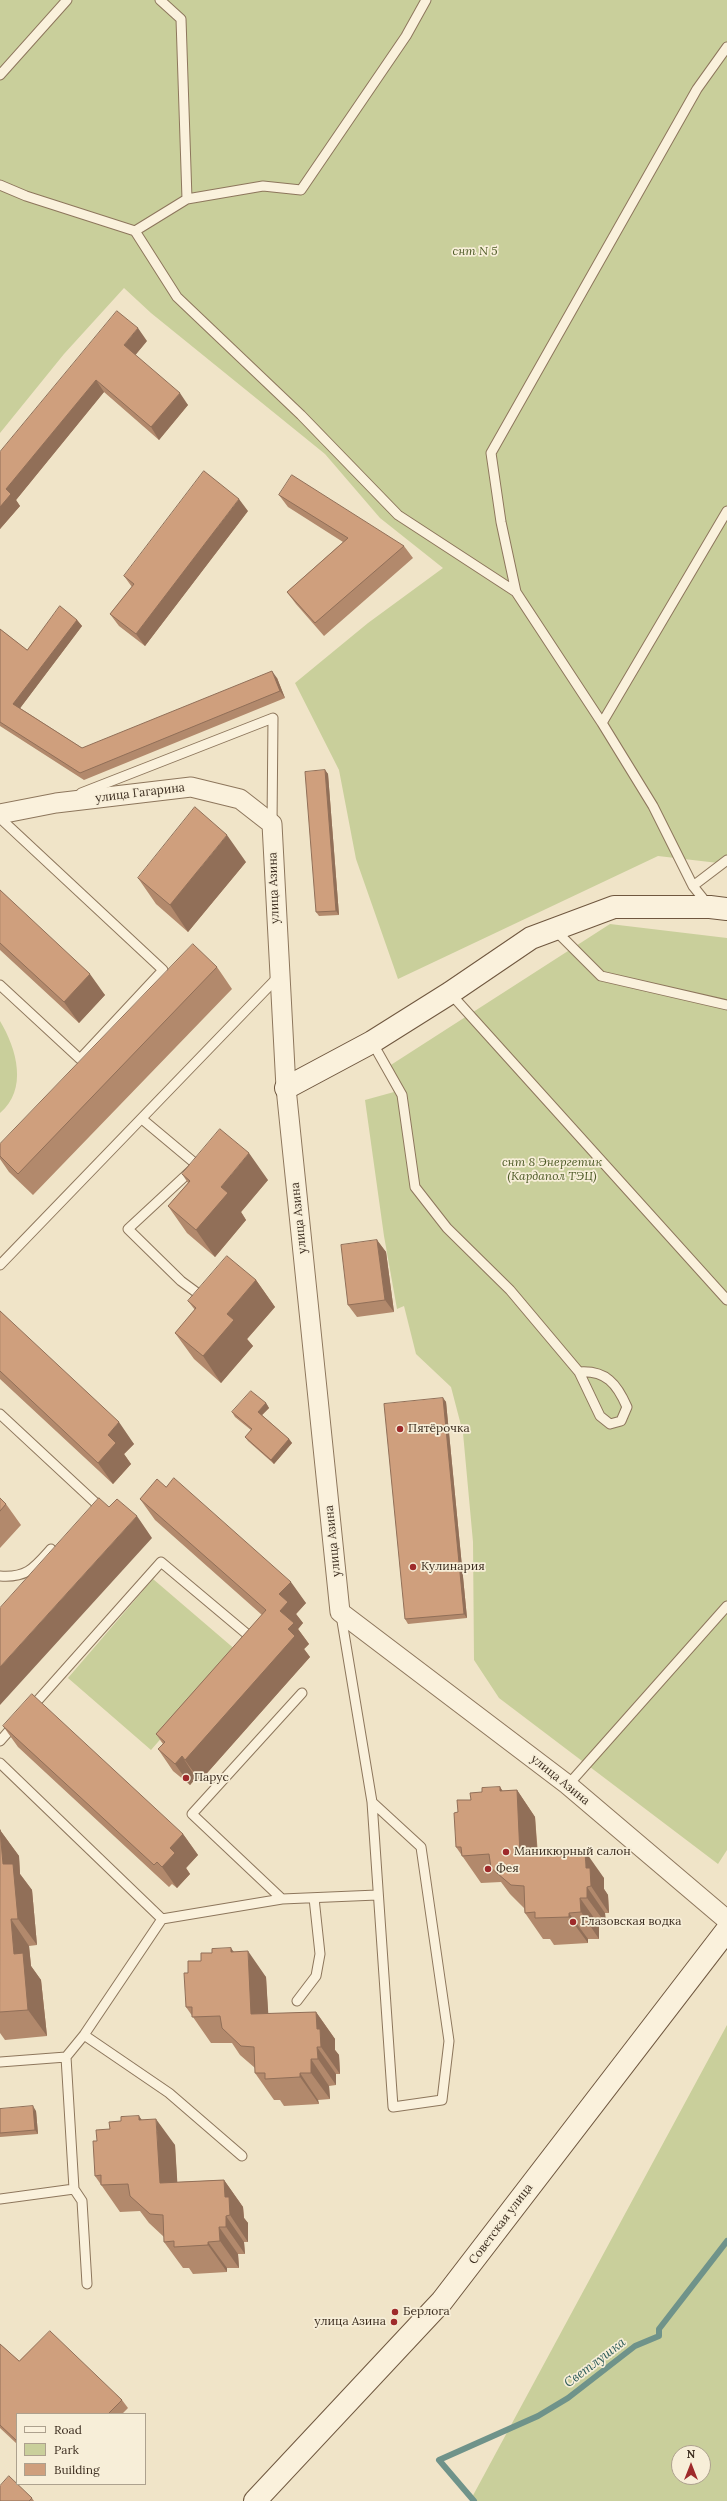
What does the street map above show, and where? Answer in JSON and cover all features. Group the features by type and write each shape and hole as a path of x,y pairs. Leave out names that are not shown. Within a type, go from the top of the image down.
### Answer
{"main road":[{"path":"286,1088 372,1042 450,993 531,938 614,907 719,908"},
{"name":"Советская улица","path":"255,2501 442,2301 727,1930"}],"street":[{"name":"улица Гагарина","path":"0,814 56,803 191,787 240,799 272,824"},
{"name":"улица Азина","path":"272,824 278,977 286,1088 340,1612 568,1785 727,1920"}],"lane":[{"path":"0,75 67,0"},
{"path":"160,0 181,19 187,199"},
{"path":"135,231 187,199 263,186 301,190 406,36 426,0"},
{"path":"719,908 693,886 653,806 602,723 516,592 501,522 492,453 697,89 727,47"},
{"path":"0,185 26,196 135,231 177,297 301,415 398,515 516,592"},
{"path":"602,723 727,511"},
{"path":"56,803 273,718 272,824"},
{"path":"0,818 163,970 80,1059 0,985"},
{"path":"693,886 727,860"},
{"path":"554,930 601,976 727,1005"},
{"path":"0,1265 278,977"},
{"path":"450,993 727,1300"},
{"path":"372,1042 402,1094 415,1187 446,1228 510,1290 579,1372 600,1416 610,1424 621,1421 627,1407 614,1381 592,1371 579,1372"},
{"path":"142,1119 197,1165 128,1230 181,1281 204,1298"},
{"path":"0,1414 100,1507"},
{"path":"0,1576 15,1577 32,1570 51,1549"},
{"path":"0,1741 55,1683 161,1562 257,1642"},
{"path":"568,1785 727,1606"},
{"path":"340,1612 372,1802 377,1895 393,2107 442,2100 449,2041 421,1848 372,1802"},
{"path":"282,1899 192,1814 302,1693"},
{"path":"0,1763 162,1919"},
{"path":"87,2284 82,2201 74,2189 66,2057 84,2036 162,1919 282,1899 377,1895"},
{"path":"297,2001 316,1976 320,1954 314,1898"},
{"path":"84,2036 169,2093 242,2156"},
{"path":"0,2062 66,2057"},
{"path":"0,2199 74,2189"}],"green space":[{"name":"снт N 5","path":"0,0 727,0 727,864 658,856 398,979 356,859 339,770 295,683 368,623 443,568 380,518 325,454 151,313 124,288 64,354 0,433"},
{"name":"снт 8 Энергетик (Кардапол ТЭЦ)","path":"610,924 727,938 727,1850 718,1864 499,1698 474,1660 473,1542 463,1433 451,1387 416,1354 404,1306 397,1309 384,1236 365,1100 394,1092 383,1070"},
{"path":"0,1021 15,1056 17,1081 9,1104 0,1113"},
{"path":"153,1579 237,1651 151,1750 68,1678"},
{"path":"727,2025 727,2501 470,2501"}],"building":[{"path":"117,311 138,328 124,345 180,393 151,427 96,380 6,489 11,494 0,507 0,452"},
{"path":"204,471 239,499 136,634 110,614 134,584 124,576"},
{"path":"292,475 404,546 315,623 287,592 348,538 279,495"},
{"path":"60,606 77,620 13,704 82,748 272,671 280,691 80,773 0,722 0,629 27,650"},
{"path":"325,770 336,911 316,912 305,772"},
{"path":"195,807 227,835 170,905 138,878"},
{"path":"0,890 90,974 64,1002 0,943"},
{"path":"193,944 217,967 18,1174 0,1156 0,1144"},
{"path":"220,1129 249,1153 221,1187 228,1193 196,1230 168,1206 190,1181 182,1174"},
{"path":"377,1240 385,1300 348,1305 341,1245"},
{"path":"227,1256 256,1280 227,1314 234,1320 203,1356 175,1333 196,1308 188,1301"},
{"path":"0,1311 119,1422 108,1435 116,1443 98,1463 0,1371"},
{"path":"251,1391 266,1403 258,1412 289,1439 271,1460 245,1437 252,1429 232,1412"},
{"path":"443,1398 464,1614 405,1619 384,1404"},
{"path":"174,1478 291,1582 279,1594 288,1602 280,1611 294,1623 288,1629 295,1636 185,1760 182,1756 175,1764 158,1749 165,1742 156,1734 266,1610 140,1499 157,1479 166,1487"},
{"path":"0,1498 6,1504 0,1511"},
{"path":"99,1498 109,1507 117,1499 137,1516 0,1667 0,1608"},
{"path":"32,1694 183,1834 170,1848 175,1853 162,1867 157,1862 154,1865 3,1726"},
{"path":"500,1787 500,1791 517,1790 520,1855 585,1851 586,1868 590,1868 591,1886 587,1887 587,1898 580,1898 581,1912 569,1913 569,1917 535,1918 535,1912 525,1913 524,1886 511,1885 491,1868 489,1854 462,1856 461,1847 456,1847 454,1813 458,1812 457,1800 471,1800 470,1793 482,1792 482,1788"},
{"path":"0,1830 3,1864 13,1864 18,1919 11,1919 14,1954 23,1953 28,2010 0,2012"},
{"path":"231,1948 231,1952 248,1951 251,2014 316,2012 317,2029 320,2029 321,2047 317,2047 318,2059 311,2059 311,2073 300,2073 300,2077 265,2079 265,2073 255,2073 254,2047 241,2046 222,2028 220,2016 192,2017 192,2007 186,2007 184,1973 188,1973 188,1961 201,1961 201,1953 212,1953 212,1949"},
{"path":"33,2106 35,2130 0,2133 0,2109"},
{"path":"139,2116 139,2120 156,2119 160,2183 224,2180 225,2197 229,2197 230,2215 226,2216 226,2227 219,2227 220,2241 208,2242 208,2245 174,2247 174,2241 164,2242 163,2215 150,2214 130,2196 128,2184 101,2185 101,2175 95,2176 93,2141 97,2141 96,2130 110,2129 109,2122 121,2121 121,2117"},
{"path":"50,2331 122,2400 109,2413 16,2413 16,2440 0,2425 0,2344 19,2361"},
{"path":"9,2476 16,2483 16,2485 18,2485 32,2498 29,2501 0,2501 0,2486"}],"waterway":[{"name":"Светлушка","path":"474,2501 439,2460 538,2416 568,2398 635,2346 659,2336 659,2329 727,2241"}],"place":[{"name":"Пятёрочка","path":"400,1429"},
{"name":"Кулинария","path":"413,1567"},
{"name":"Парус","path":"186,1778"},
{"name":"Маникюрный салон","path":"506,1852"},
{"name":"Фея","path":"488,1869"},
{"name":"Глазовская водка","path":"573,1922"},
{"name":"Берлога","path":"395,2312"},
{"name":"улица Азина","path":"394,2322"}]}
